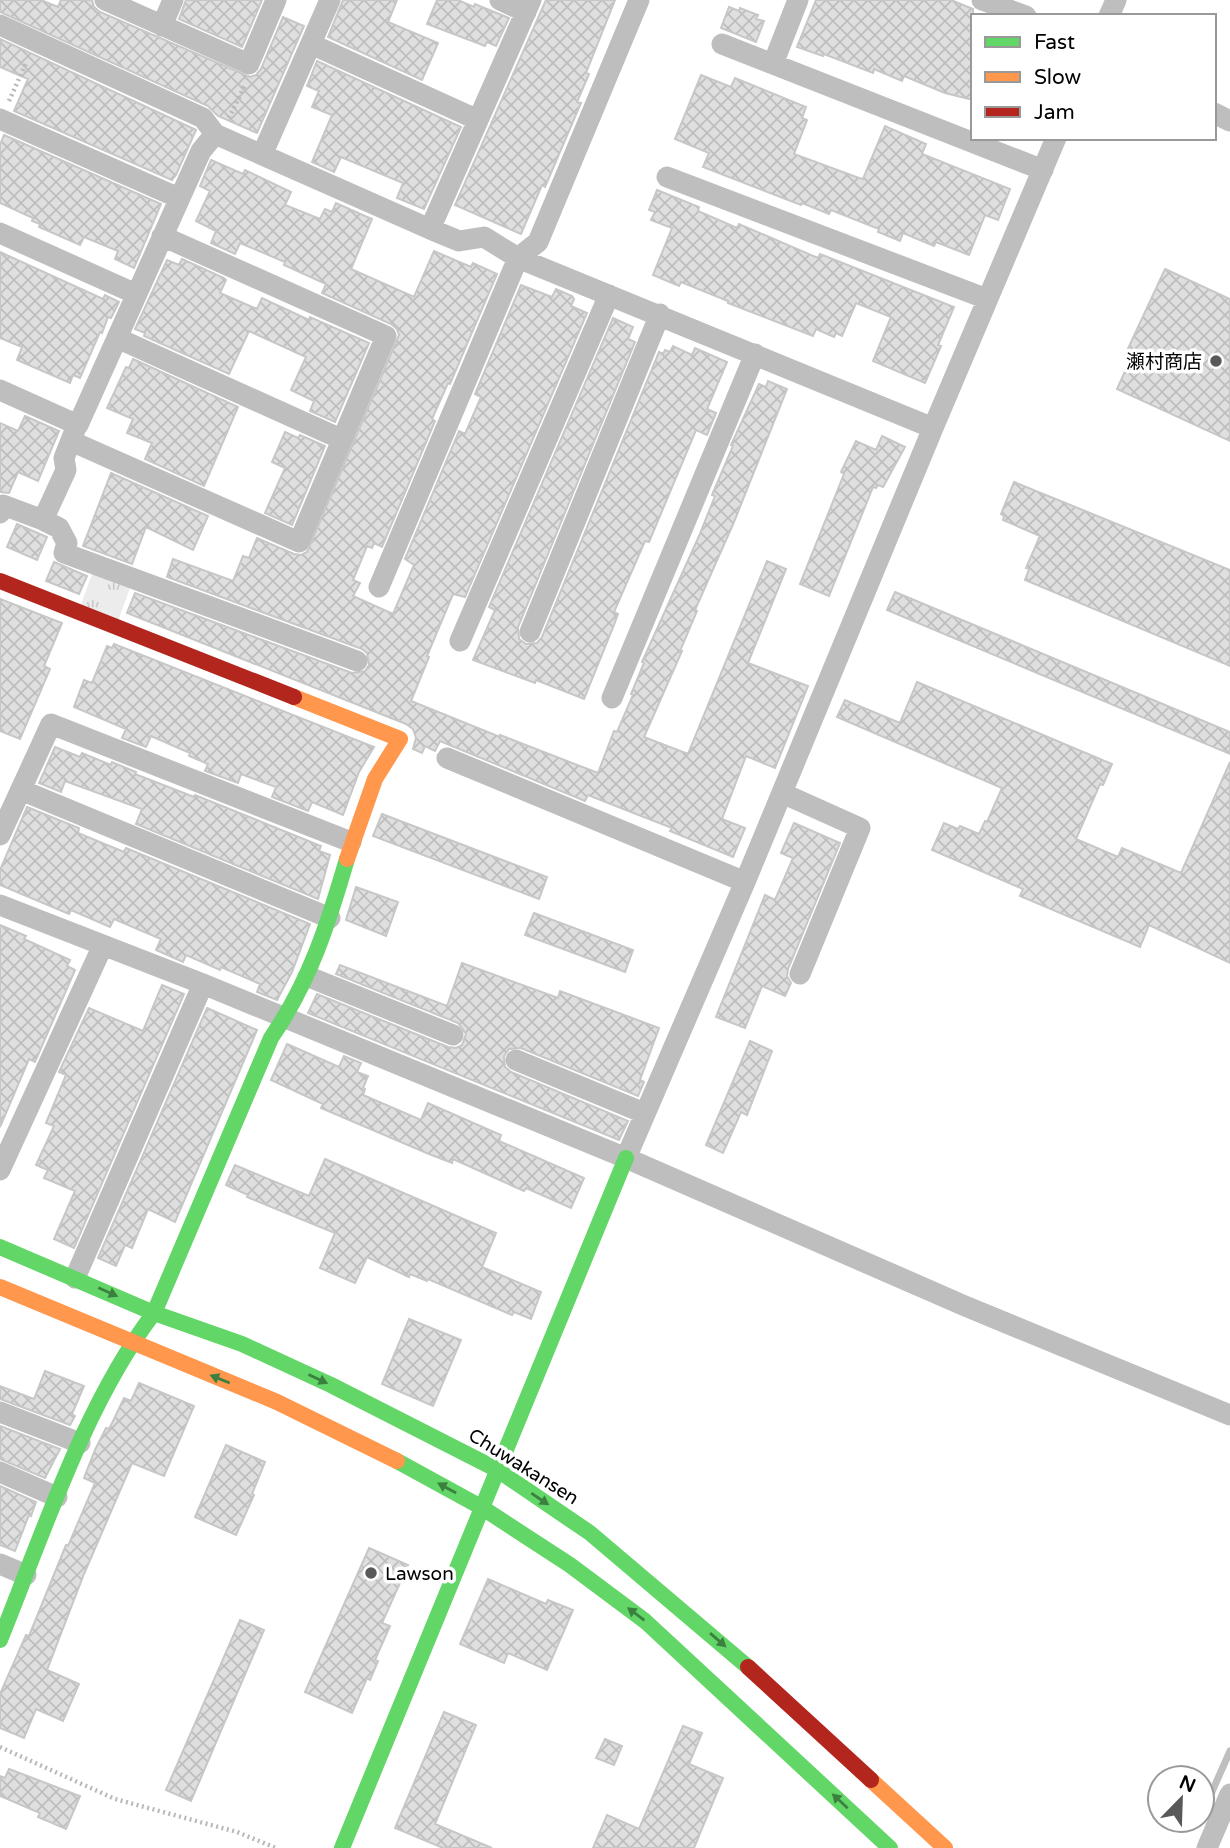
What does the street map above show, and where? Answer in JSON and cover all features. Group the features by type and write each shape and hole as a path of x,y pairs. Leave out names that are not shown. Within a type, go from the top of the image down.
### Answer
{"main road":[{"path":"0,581 400,739 373,782 309,976 287,1018 271,1038 154,1313 131,1343 80,1443 0,1640"},
{"path":"342,1848 626,1158"},
{"name":"Chuwakansen","path":"0,1247 154,1313 243,1344 331,1385 496,1469 590,1533 720,1641 944,1848"},
{"path":"0,1287 277,1402 407,1466 481,1507 570,1565 645,1620 890,1848"}],"street":[{"path":"105,0 249,64 276,0"},
{"path":"162,26 173,0"},
{"path":"262,155 330,0"},
{"path":"430,229 528,6 500,0"},
{"path":"379,587 518,258 538,242 639,0"},
{"path":"773,64 798,0"},
{"path":"982,0 1020,14"},
{"path":"0,25 203,118 215,134 430,229 459,241 484,237 518,258 933,428"},
{"path":"311,44 478,120"},
{"path":"722,44 1043,170"},
{"path":"1,119 179,198"},
{"path":"43,520 66,470 64,458 74,433 201,151 215,134"},
{"path":"626,1158 745,882 1055,140"},
{"path":"667,177 987,299"},
{"path":"0,233 136,294"},
{"path":"0,390 74,433 299,542 386,335 162,236"},
{"path":"460,641 609,295"},
{"path":"530,632 660,314"},
{"path":"117,338 341,439"},
{"path":"612,698 755,354"},
{"path":"0,513 3,505 59,528 67,543 64,553 357,661"},
{"path":"0,835 51,724 351,842"},
{"path":"447,758 745,882"},
{"path":"21,790 330,918"},
{"path":"782,793 860,828 800,974"},
{"path":"0,905 203,984 626,1158 965,1306 1230,1415"},
{"path":"0,1170 103,945"},
{"path":"309,976 453,1035"},
{"path":"75,1278 203,984"},
{"path":"516,1060 644,1114"},
{"path":"0,1412 80,1443"},
{"path":"0,1472 57,1497"},
{"path":"0,1564 26,1575"},
{"path":"1207,1848 1230,1794"}],"path":[{"path":"1,119 36,41"},
{"path":"215,134 227,122 248,79 249,64"},
{"path":"0,1747 115,1799 237,1832 276,1848"}],"green space":[{"path":"92,574 130,588 118,621 80,607"}],"building":[{"path":"0,0 41,0 58,7 61,0 92,0 94,7 100,12 250,77 261,69 283,17 304,26 257,133 218,116 208,106 0,12"},
{"path":"186,0 262,0 242,47 179,19"},
{"path":"343,0 397,0 388,22 438,43 422,80 328,37"},
{"path":"437,0 458,0 474,7 475,4 509,18 496,46 487,42 485,46 427,24"},
{"path":"546,0 615,0 586,73 589,74 577,102 581,103 545,187 542,185 521,234 455,205"},
{"path":"816,0 951,0 973,9 971,100 945,93 904,76 902,81 874,69 873,73 824,54 823,56 797,47"},
{"path":"729,7 758,15 756,19 764,21 756,42 721,28"},
{"path":"0,39 196,130 176,175 172,180 14,111 28,79 0,67"},
{"path":"317,61 461,127 424,209 397,198 403,183 341,157 334,172 312,162 332,115 312,107 319,91 307,86"},
{"path":"701,75 731,87 735,78 806,107 802,118 807,120 794,154 859,178 863,179 885,126 926,144 922,154 1010,189 998,220 985,215 969,255 936,242 934,246 903,233 900,241 878,232 879,229 831,210 829,214 802,203 801,205 703,167 709,153 675,139"},
{"path":"4,135 161,204 134,268 115,259 118,251 84,237 80,245 39,227 40,224 32,221 33,218 0,203 0,145"},
{"path":"211,160 243,174 245,170 291,192 285,205 320,219 325,209 332,212 336,203 372,219 351,269 414,297 434,251 471,267 473,263 497,274 450,384 448,383 432,419 435,421 382,547 374,543 372,548 367,546 353,580 360,583 353,596 393,614 414,565 405,559 459,431 465,434 481,397 475,394 521,285 552,297 556,289 572,296 574,299 571,306 587,313 465,597 453,594 411,701 500,737 598,773 614,731 617,732 633,695 631,694 644,663 642,662 699,536 715,496 712,495 733,446 731,445 759,384 766,387 768,381 787,389 734,522 695,610 697,611 682,651 644,737 688,754 767,561 786,569 748,663 808,686 775,768 746,756 722,819 745,828 733,857 670,831 672,828 588,795 585,801 440,741 435,751 425,746 422,753 413,749 416,738 413,729 406,724 127,613 135,593 352,673 365,671 369,665 367,653 362,649 167,577 173,559 233,581 243,556 249,558 257,538 294,554 307,552 399,335 391,324 322,293 326,284 284,265 285,262 240,243 235,254 211,243 216,231 196,221 210,191 200,186"},
{"path":"657,190 699,207 698,211 737,228 739,224 818,258 820,254 954,307 925,383 873,361 891,317 856,303 842,336 836,333 834,337 816,329 813,336 681,282 679,286 653,275 672,228 651,220 655,212 649,210"},
{"path":"0,252 103,299 105,295 119,302 111,318 108,317 102,333 100,332 80,378 73,375 70,383 17,360 22,347 0,338"},
{"path":"182,259 224,278 226,280 220,293 257,309 262,298 369,343 335,422 310,411 314,401 291,390 306,357 249,331 229,374 144,336 145,333 135,329 167,260 179,265"},
{"path":"1165,269 1230,299 1230,441 1117,389 1131,358 1125,355"},
{"path":"613,318 633,327 628,339 635,342 518,627 519,639 526,644 537,643 542,637 659,352 670,352 673,346 692,355 695,348 727,362 707,409 716,413 707,435 696,430 649,542 645,541 614,612 618,614 584,699 473,660 495,610 489,607"},
{"path":"133,359 238,407 204,486 145,459 152,443 127,433 133,419 107,408 126,367 129,368"},
{"path":"25,416 59,431 38,481 18,472 9,493 0,492 0,423 18,431"},
{"path":"285,432 298,438 300,435 325,446 292,525 265,513 285,468 272,462"},
{"path":"882,436 905,447 883,487 873,487 829,596 800,584 844,474 841,472 856,441 876,450"},
{"path":"111,473 208,516 193,550 146,527 132,564 83,546"},
{"path":"1014,482 1230,570 1230,666 1025,580 1029,569 1026,568 1040,536 1003,520 1004,516 1001,514"},
{"path":"17,524 47,537 37,560 7,547"},
{"path":"54,562 87,576 79,594 46,581"},
{"path":"895,592 1230,732 1230,754 887,610"},
{"path":"0,599 62,623 44,666 50,669 20,739 0,731"},
{"path":"114,644 374,747 359,772 343,815 312,802 308,811 272,797 276,787 241,774 238,783 205,771 208,764 151,736 146,747 122,738 126,729 74,707 84,680 92,683 107,646 112,648"},
{"path":"917,682 1112,764 1103,785 1100,784 1076,839 1118,857 1122,848 1181,873 1230,762 1230,963 1149,925 1140,947 1020,896 1023,889 932,850 944,823 979,834 1002,788 837,717 845,700 900,723"},
{"path":"55,747 80,757 82,753 111,765 112,762 136,772 135,774 321,846 319,851 330,855 318,899 136,824 142,809 65,781 61,792 39,783"},
{"path":"27,807 79,828 78,833 124,852 126,848 310,924 292,972 277,1000 257,992 260,984 221,967 220,970 186,955 183,962 156,950 161,939 114,919 110,927 71,910 69,914 0,885 0,870"},
{"path":"382,814 547,877 539,899 373,836"},
{"path":"794,823 840,843 788,969 787,976 791,983 785,996 762,986 745,1028 716,1017 765,895 775,900 793,858 781,853"},
{"path":"356,887 398,902 386,936 346,920"},
{"path":"534,913 633,950 625,972 525,935"},
{"path":"0,925 70,960 67,966 75,970 35,1062 29,1059 0,1127"},
{"path":"462,963 558,998 560,991 659,1028 640,1080 644,1082 638,1096 521,1048 509,1049 504,1056 505,1067 511,1072 628,1121 619,1140 308,1013 317,994 456,1048 462,1045 466,1034 458,1023 336,974 340,965 447,1006"},
{"path":"162,985 184,994 74,1248 54,1239 75,1191 44,1178 48,1170 36,1165 54,1126 46,1123 66,1075 59,1072 89,1008 143,1031"},
{"path":"207,1008 257,1030 175,1222 148,1209 132,1248 125,1245 116,1266 98,1258"},
{"path":"750,1041 772,1051 747,1115 741,1112 723,1153 706,1145"},
{"path":"287,1044 339,1067 344,1056 361,1063 357,1072 368,1076 363,1095 421,1120 428,1103 501,1135 499,1141 584,1178 571,1208 526,1188 524,1191 453,1159 452,1163 429,1154 321,1108 323,1104 271,1080"},
{"path":"325,1159 496,1233 482,1267 541,1292 531,1319 514,1312 512,1315 428,1279 427,1281 410,1274 409,1277 367,1257 355,1283 320,1268 335,1233 247,1197 248,1195 226,1185 235,1165 309,1196"},
{"path":"409,1319 461,1340 433,1406 382,1384"},
{"path":"45,1371 84,1386 70,1425 0,1399 0,1386 34,1399"},
{"path":"139,1383 194,1406 164,1476 132,1463 84,1574 47,1670 79,1684 63,1721 36,1709 24,1738 0,1728 0,1694 26,1635 29,1636 95,1483 84,1478 95,1450 124,1398 131,1401"},
{"path":"0,1426 60,1449 45,1478 0,1459"},
{"path":"226,1445 265,1462 236,1535 195,1517"},
{"path":"0,1486 36,1502 15,1551 0,1545"},
{"path":"369,1548 408,1565 382,1623 390,1626 375,1660 378,1661 370,1680 367,1678 352,1713 305,1692"},
{"path":"488,1579 546,1604 548,1600 573,1610 547,1670 508,1653 504,1663 460,1644"},
{"path":"240,1620 264,1630 191,1801 166,1790"},
{"path":"444,1712 476,1725 435,1824 492,1848 443,1848 395,1828"},
{"path":"683,1726 702,1733 689,1764 723,1778 694,1848 593,1848 607,1815 639,1829"},
{"path":"605,1739 622,1746 614,1765 596,1758"},
{"path":"9,1769 80,1796 66,1829 38,1817 40,1813 0,1796 0,1776 5,1778"}],"waterway":[{"path":"1216,1783 1230,1751"}],"traffic: fast":[{"path":"0,1640 86,1428 129,1349 154,1313 271,1038 307,973 325,929 347,859"},
{"path":"342,1848 626,1158"},
{"path":"0,1247 154,1313 242,1344 331,1385 496,1469 590,1533 748,1667"},
{"path":"397,1461 481,1507 570,1565 645,1621 890,1848"}],"traffic: slow":[{"path":"294,697 400,739 375,779 347,859"},
{"path":"0,1287 277,1402 397,1461"},
{"path":"871,1780 945,1848"}],"traffic: jam":[{"path":"0,581 294,697"},
{"path":"748,1667 871,1780"}],"place":[{"name":"瀬村商店","path":"1216,361"},
{"name":"Lawson","path":"371,1573"}]}
